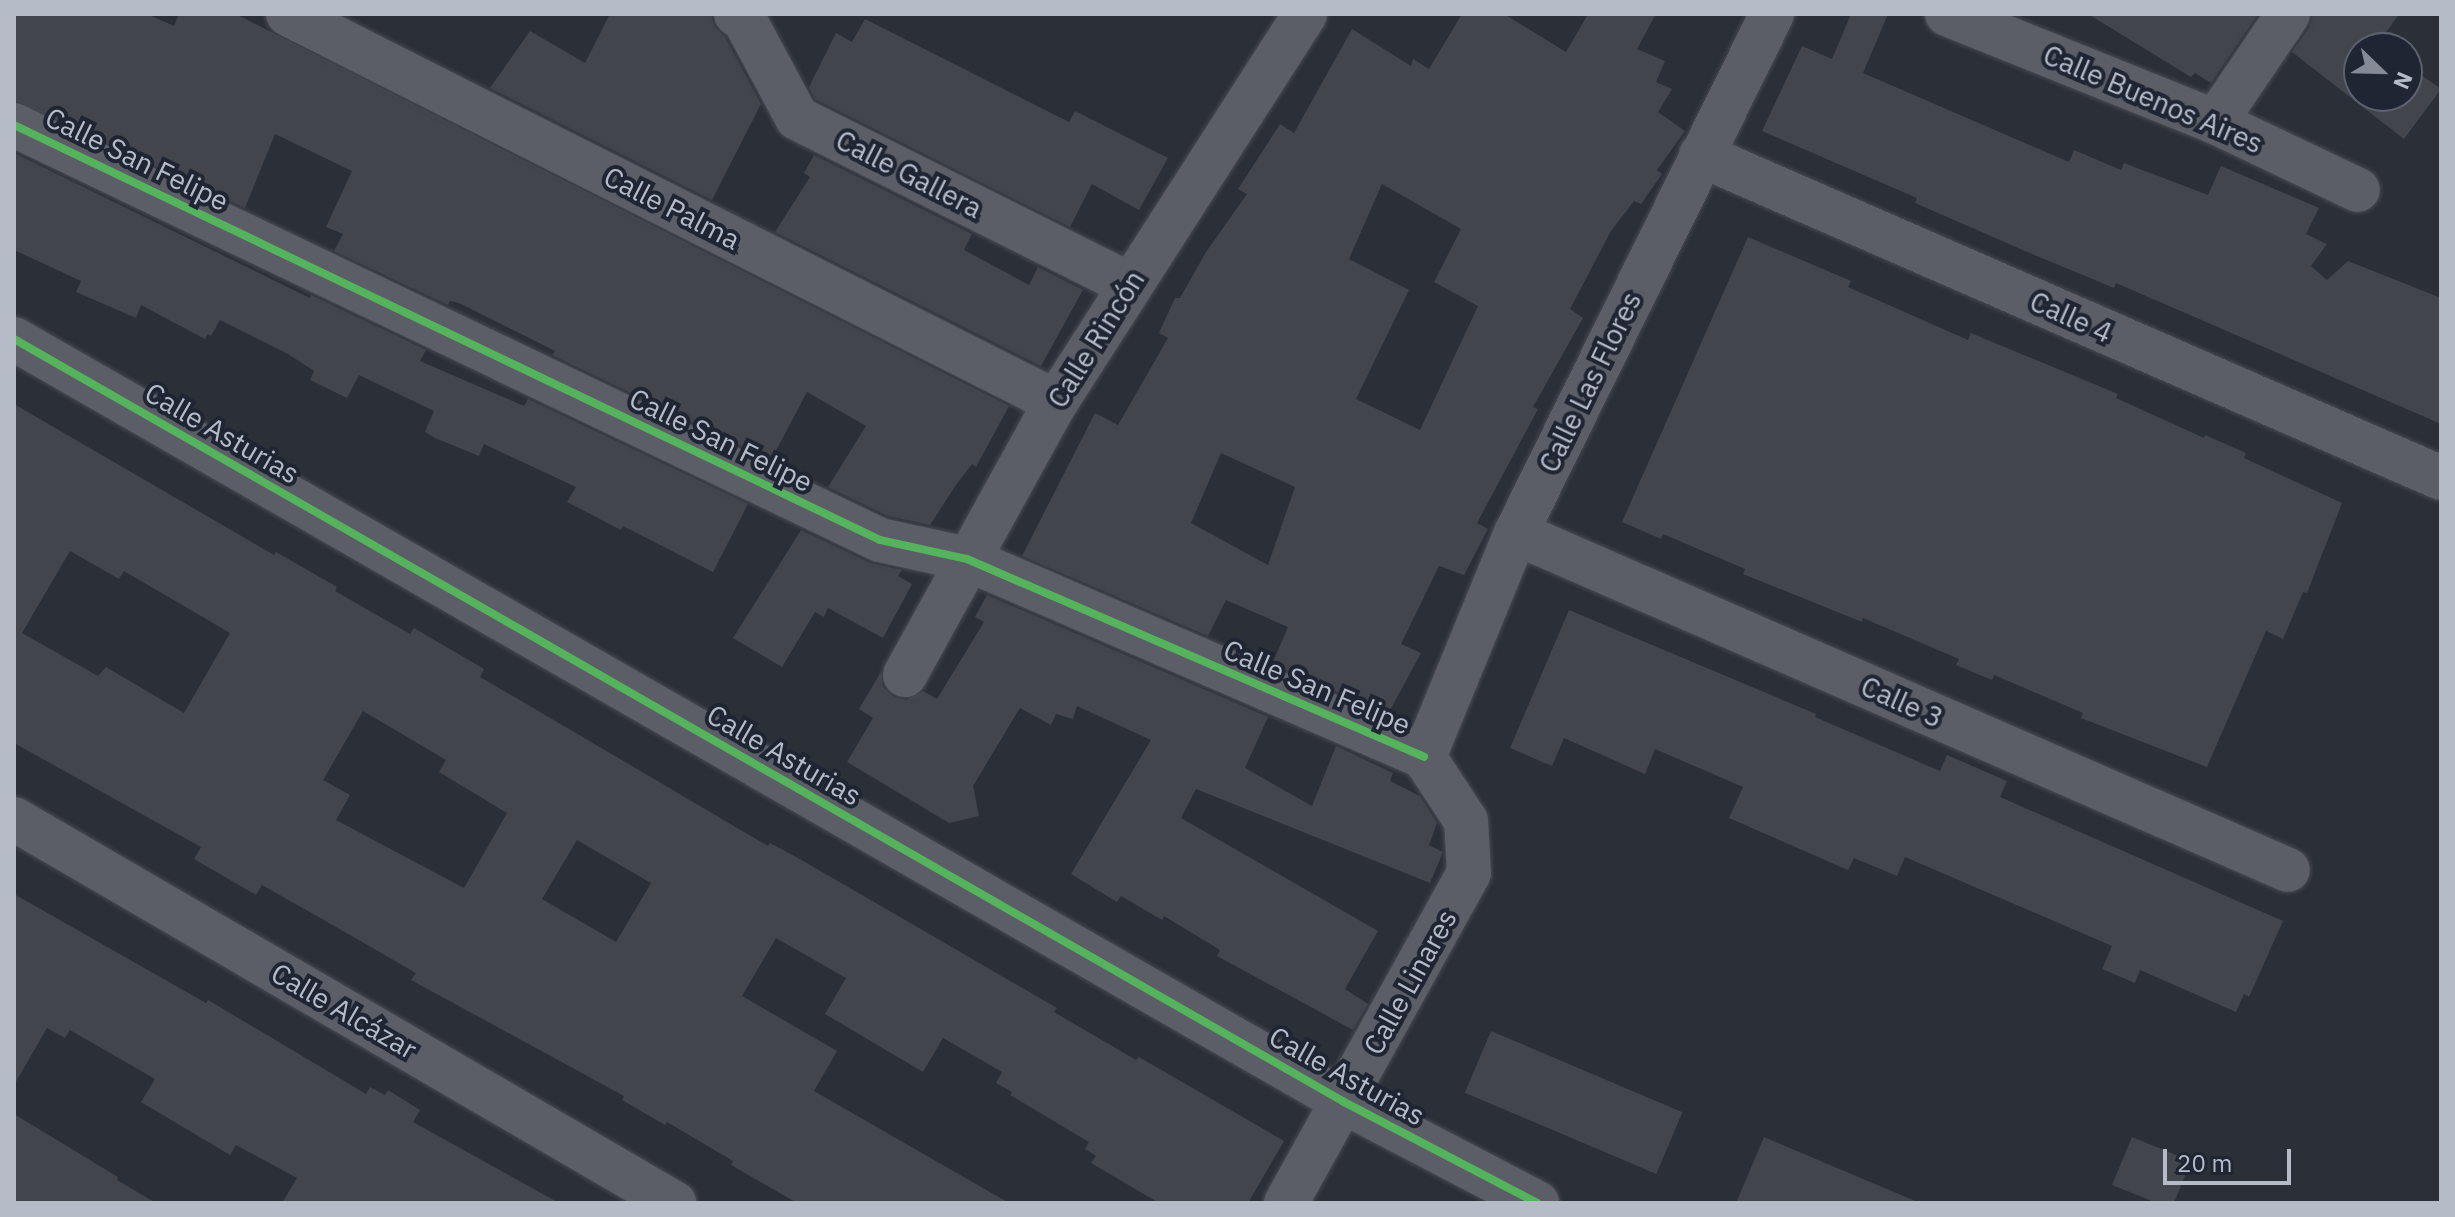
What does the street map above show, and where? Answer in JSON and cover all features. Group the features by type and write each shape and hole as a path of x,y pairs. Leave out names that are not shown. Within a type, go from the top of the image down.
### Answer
{"street":[{"name":"Calle Palma","path":"288,14 1056,402"},
{"name":"Calle Gallera","path":"736,14 744,19 797,118 1130,285"},
{"name":"Calle Rincón","path":"905,675 1056,402 1305,14"},
{"name":"Calle Las Flores","path":"1424,757 1516,533 1772,14"},
{"name":"Calle Buenos Aires","path":"1947,14 2215,122 2358,190"},
{"path":"2215,122 2288,14"},
{"name":"Calle San Felipe","path":"14,125 880,540 967,559 1424,757"},
{"name":"Calle 4","path":"1701,155 2441,478"},
{"name":"Calle Asturias","path":"14,339 1344,1102 1537,1203"},
{"name":"Calle 3","path":"1516,533 2288,870"},
{"name":"Calle Linares","path":"1286,1203 1469,873 1466,821 1424,757"},
{"name":"Calle Alcázar","path":"14,819 674,1203"}],"building":[{"path":"14,14 147,14 174,26 179,14 236,14 1009,406 976,467 972,464 930,525 888,516 828,487 866,426 807,392 771,460 552,355 555,351 459,303 450,301 448,305 334,251 343,234 326,227 352,171 275,134 245,208 14,100"},
{"path":"610,14 711,14 714,26 725,37 761,104 712,200 490,88 530,31 585,63"},
{"path":"1462,14 1504,14 1566,52 1588,14 1656,14 1637,49 1665,61 1656,82 1672,89 1658,112 1685,131 1657,170 1662,174 1641,204 1634,201 1611,231 1570,309 1583,318 1533,407 1538,409 1477,523 1488,529 1464,575 1439,566 1401,644 1421,653 1388,714 1272,664 1288,627 1226,600 1208,636 1022,556 1095,413 1118,425 1168,338 1159,333 1175,298 1180,298 1206,252 1247,194 1238,189 1280,124 1294,133 1352,29 1411,66 1413,59 1429,69","holes":["1382,184 1461,229 1434,282 1478,306 1420,430 1356,399 1409,290 1349,259","1221,453 1295,487 1268,565 1191,523"]},
{"path":"1851,14 1888,14 1863,73 2069,162 2074,150 2121,170 2124,163 2208,195 2221,166 2319,208 2306,234 2327,244 2311,266 2327,280 2348,261 2441,298 2441,424 2116,283 2114,288 2025,251 1915,203 1917,198 1762,131 1802,46 1832,59"},
{"path":"2088,14 2258,14 2211,83 2195,73 2191,77"},
{"path":"2313,14 2399,14 2386,32 2343,32 2343,92 2292,52 2309,28"},
{"path":"865,19 1069,122 1075,111 1168,158 1139,210 1092,184 1070,227 815,99 809,87 836,33 852,42"},
{"path":"2423,76 2441,89 2404,139 2369,112 2423,112"},
{"path":"14,153 310,298 311,295 426,350 420,361 524,406 528,399 748,504 713,572 623,526 621,530 567,502 576,487 484,444 479,456 435,438 425,432 434,411 359,375 347,398 310,380 314,371 288,354 220,320 211,336 208,334 205,339 141,305 136,318 76,292 81,281 14,250"},
{"path":"814,155 972,234 964,250 1029,285 1038,267 1083,290 1041,366 775,232 810,177 804,173"},
{"path":"1748,237 1851,281 1848,287 1968,340 1971,333 2118,394 2116,398 2204,438 2205,435 2246,453 2244,458 2342,503 2307,593 2303,592 2283,639 2266,631 2207,767 2081,718 2083,713 1994,675 1992,680 1956,665 1959,659 1863,618 1862,622 1743,574 1745,569 1663,534 1661,539 1622,522"},
{"path":"14,404 274,555 276,552 337,587 335,591 410,634 414,628 484,669 480,677 768,846 770,843 798,858 1057,1008 1054,1012 1136,1060 1139,1057 1284,1141 1248,1203 1159,1203 1091,1163 1096,1156 1085,1149 1089,1142 1010,1095 1012,1092 996,1083 1002,1072 943,1038 923,1072 825,1014 846,978 776,938 742,996 837,1051 814,1091 1009,1203 797,1203 731,1165 733,1161 667,1122 665,1125 622,1100 624,1096 411,980 416,973 336,927 262,885 256,895 194,859 201,847 14,743","holes":["70,551 119,579 124,571 230,633 184,713 106,667 98,676 22,633","363,711 446,760 439,772 507,813 464,888 336,820 350,795 323,780","577,840 651,883 616,942 542,899"]},
{"path":"801,530 870,563 902,570 898,576 912,584 883,638 828,608 824,617 815,612 782,667 733,638"},
{"path":"987,595 1268,717 1245,768 1312,806 1336,746 1393,773 1390,781 1420,796 1437,823 1429,845 1443,852 1430,883 1196,789 1181,818 1378,931 1345,989 1368,1004 1353,1030 1217,956 1220,950 1164,916 1162,920 1121,896 1117,902 1071,874 1151,740 1077,706 1073,719 1056,714 1051,725 1020,708 973,786 979,816 949,823 847,762 873,718 859,709 881,672 883,687 894,697 906,700 923,691 937,699 984,622 975,617"},
{"path":"1569,610 1816,714 1815,717 1940,771 1947,755 2007,781 2000,797 2283,921 2249,997 2244,994 2236,1012 2140,970 2135,983 2102,969 2112,946 1905,857 1897,876 1854,858 1848,870 1729,818 1743,787 1655,749 1645,774 1564,738 1552,766 1510,748"},
{"path":"14,894 206,1003 208,1000 366,1094 370,1087 385,1095 388,1090 420,1110 413,1122 559,1203 282,1203 297,1178 236,1145 230,1155 141,1102 155,1079 70,1030 65,1038 47,1028 14,1085"},
{"path":"1491,1031 1682,1112 1656,1174 1465,1093"},
{"path":"14,1114 118,1177 117,1180 156,1203 14,1203"},
{"path":"1764,1137 1920,1203 1736,1203"},
{"path":"2132,1137 2191,1161 2174,1203 2157,1203 2112,1185"}],"cycle path":[{"path":"14,125 880,540 967,559 1424,757"},
{"path":"14,339 1344,1102 1537,1203"}]}
